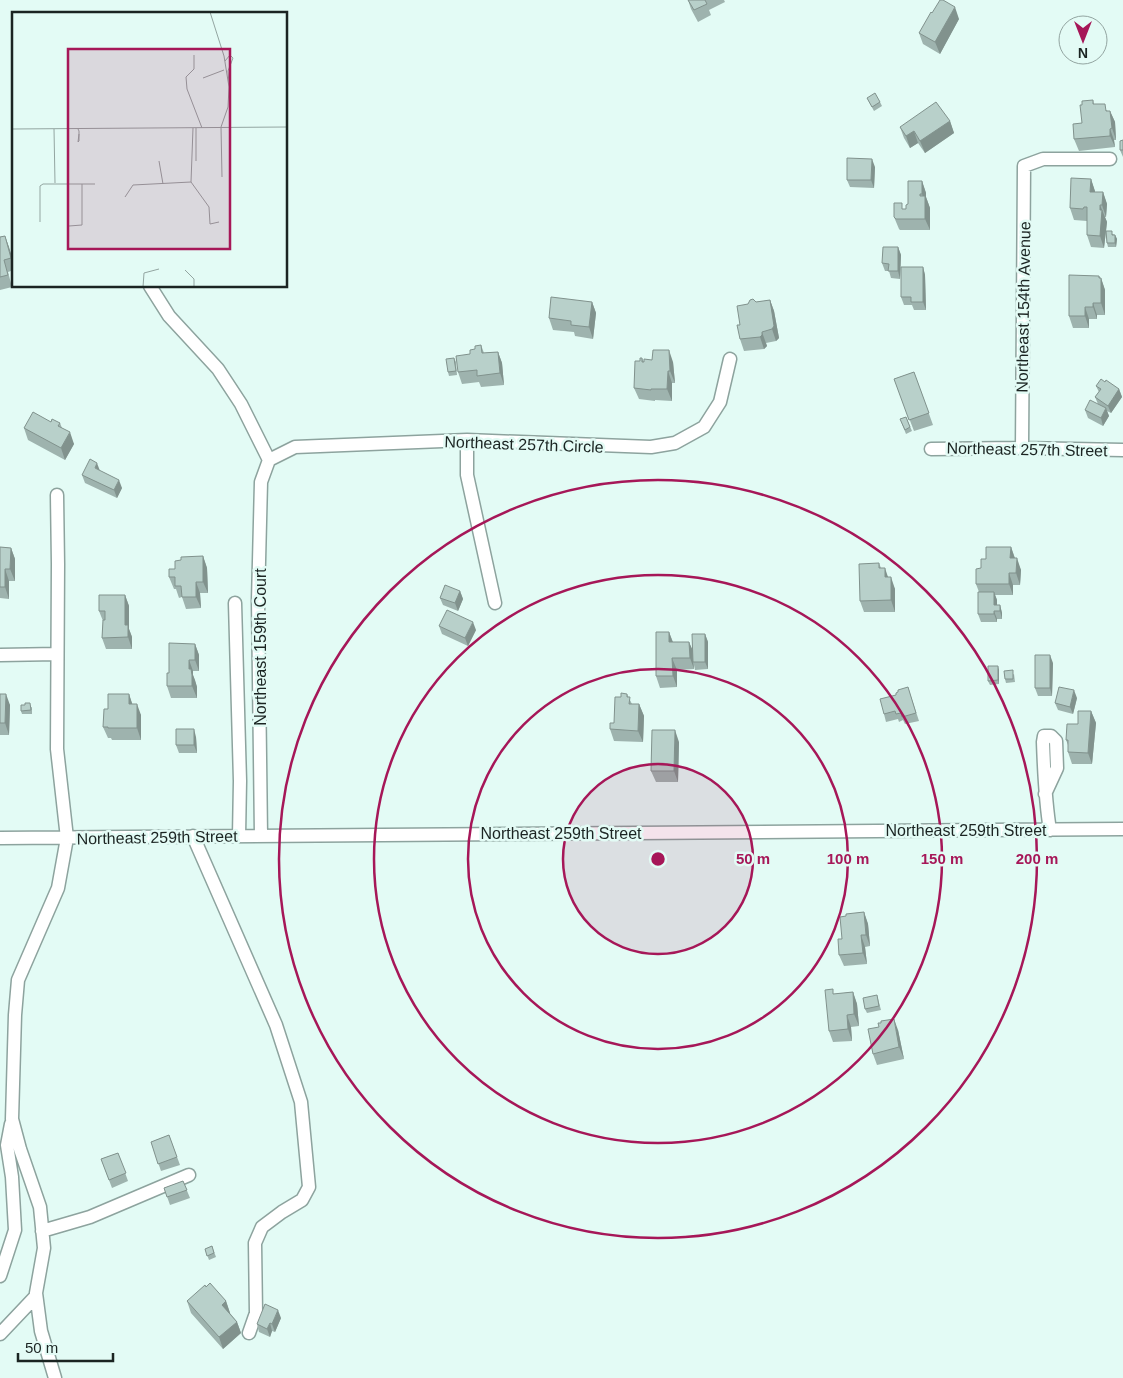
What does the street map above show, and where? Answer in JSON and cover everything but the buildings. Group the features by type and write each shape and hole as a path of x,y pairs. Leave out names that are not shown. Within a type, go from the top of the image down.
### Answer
{"street":[{"name":"Northeast 154th Avenue","path":"1022,448 1024,166 1043,160 1110,159"},
{"path":"151,288 169,316 218,369 241,404 269,460"},
{"name":"Northeast 257th Circle","path":"269,460 295,447 467,440 652,447 675,443 704,427 720,402 730,359"},
{"path":"467,440 467,475 495,603"},
{"name":"Northeast 257th Street","path":"931,449 1123,450"},
{"name":"Northeast 159th Court","path":"261,836 258,601 261,482 269,460"},
{"path":"0,1276 15,1230 12,1177 7,1145 12,1119 18,980 58,888 67,838 57,749 57,495"},
{"path":"236,603 240,836"},
{"path":"0,656 57,654"},
{"path":"1045,794 1050,830"},
{"name":"Northeast 259th Street","path":"0,838 1123,829"},
{"path":"193,836 276,1025 301,1102 309,1187 302,1200 262,1227 255,1243 256,1313 249,1333"},
{"path":"12,1119 40,1207 44,1248 36,1296 41,1331 55,1378"},
{"path":"42,1231 90,1217 189,1175"},
{"path":"0,1334 36,1296"}]}
